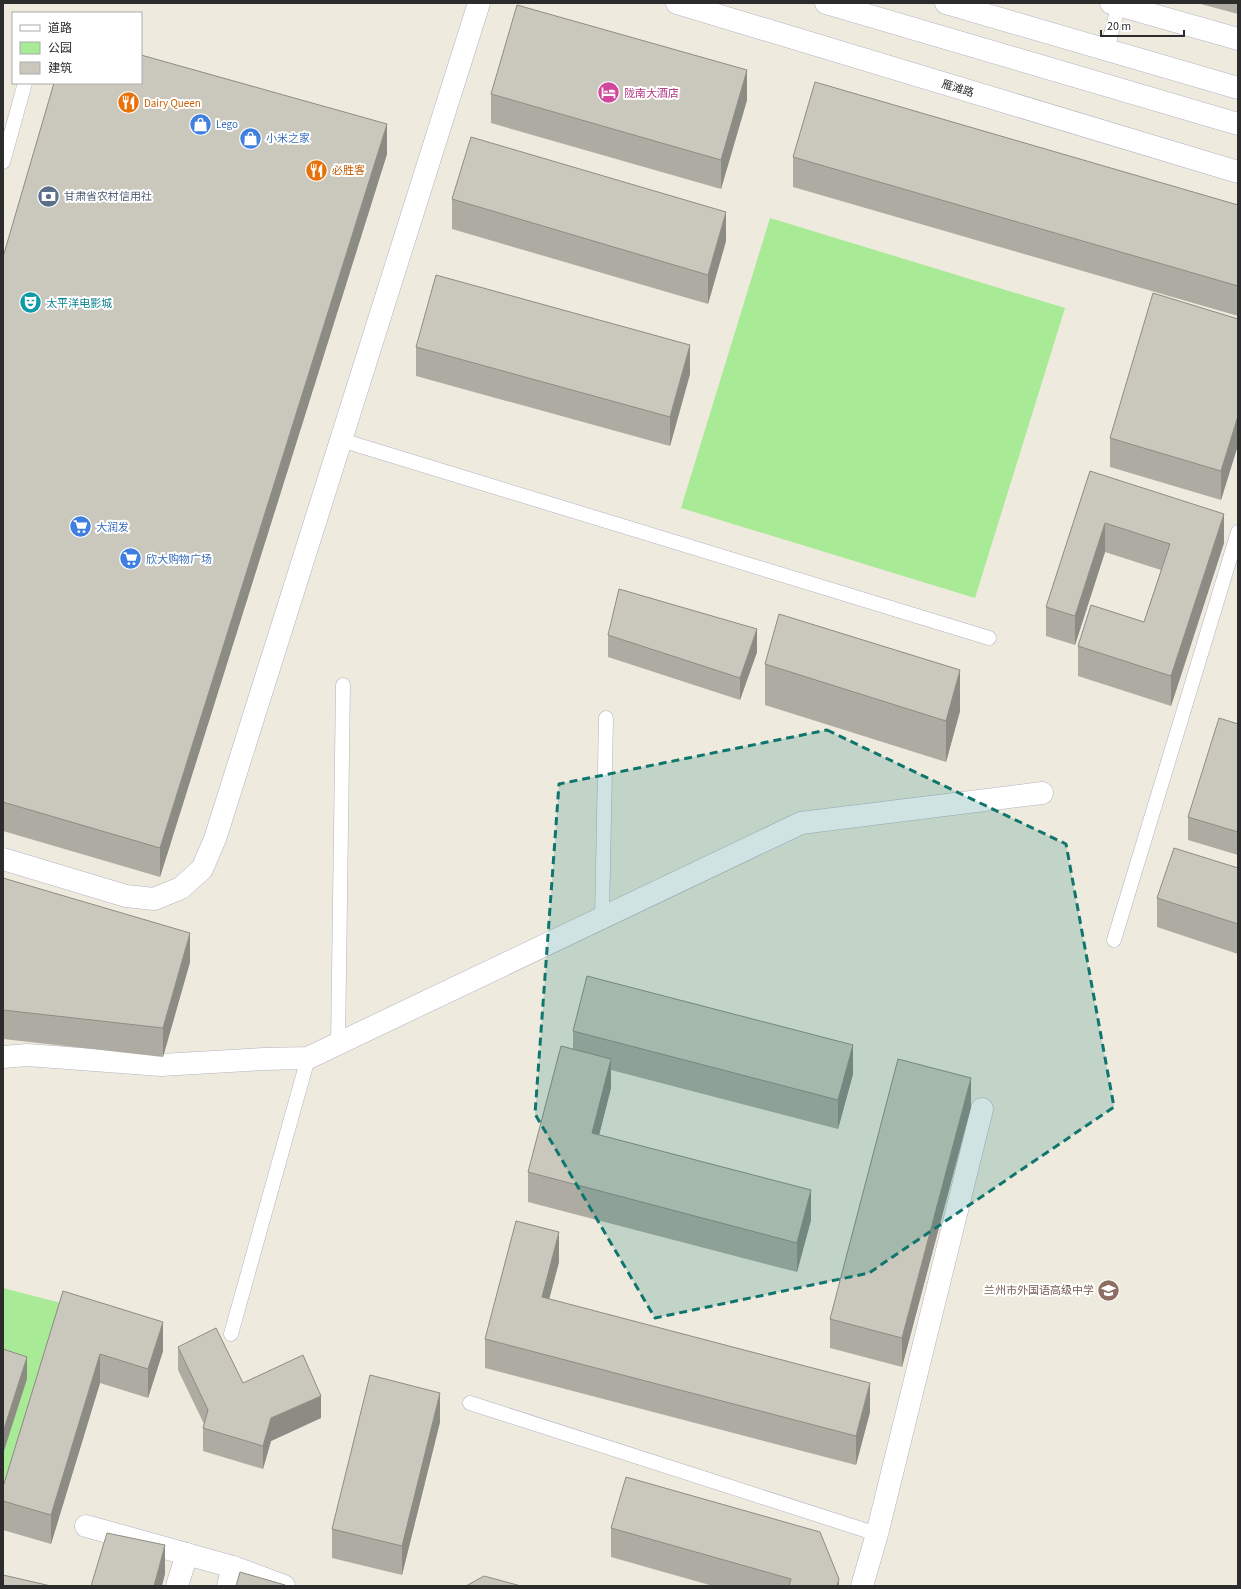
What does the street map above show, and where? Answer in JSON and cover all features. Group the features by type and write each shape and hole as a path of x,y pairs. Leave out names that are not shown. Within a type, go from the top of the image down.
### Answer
{"street":[{"path":"3,860 126,896 154,899 181,888 202,869 215,839 479,3"},
{"name":"雁滩路","path":"677,3 1238,172"},
{"path":"826,3 1238,124"},
{"path":"946,3 1238,88"},
{"path":"1116,4 1238,39"},
{"path":"3,1057 27,1055 161,1065 308,1058 802,823 1042,793"},
{"path":"862,1586 877,1534 982,1109"},
{"path":"86,1526 187,1554 230,1576 284,1586"},
{"path":"177,1586 187,1554"}],"lane":[{"path":"1107,50 1116,4"},
{"path":"3,162 25,84"},
{"path":"341,440 989,638"},
{"path":"1114,940 1238,532"},
{"path":"338,1045 343,685"},
{"path":"602,918 606,718"},
{"path":"230,1334 308,1058"},
{"path":"470,1403 877,1534"}],"highlighted area":[{"path":"827,730 1066,844 1114,1107 869,1273 655,1318 535,1114 559,784"}],"green space":[{"path":"770,218 1065,308 975,598 681,508"},
{"path":"3,1288 61,1303 3,1486"}],"building":[{"path":"517,5 747,70 721,160 491,94"},
{"name":"欣大购物广场","path":"142,55 387,124 160,848 3,802 3,257 54,84 142,84"},
{"path":"815,82 1238,205 1238,286 793,157"},
{"path":"471,137 726,212 708,275 452,199"},
{"path":"436,275 690,345 670,417 416,347"},
{"path":"1153,293 1238,319 1238,416 1221,471 1110,438"},
{"path":"1090,471 1224,514 1171,676 1078,646 1091,605 1144,622 1170,544 1105,523 1075,616 1046,607"},
{"path":"619,589 757,629 740,678 608,635"},
{"path":"779,614 960,670 946,721 765,664"},
{"path":"1219,718 1238,724 1238,832 1188,817"},
{"path":"1174,848 1238,868 1238,924 1157,898"},
{"path":"3,878 190,933 163,1028 3,1010"},
{"path":"587,976 853,1045 838,1100 573,1031"},
{"path":"561,1046 611,1059 592,1133 811,1190 797,1243 528,1172"},
{"path":"898,1059 971,1078 902,1338 830,1319"},
{"path":"516,1221 559,1232 542,1297 870,1383 856,1436 485,1339"},
{"path":"63,1291 163,1322 148,1369 100,1354 51,1515 3,1501 3,1487"},
{"path":"216,1328 243,1383 303,1355 321,1396 271,1418 263,1446 203,1428 208,1410 178,1347"},
{"path":"3,1349 27,1357 3,1432"},
{"path":"370,1375 440,1393 402,1546 332,1529"},
{"path":"626,1477 820,1532 839,1579 837,1586 789,1586 791,1579 611,1528"},
{"path":"107,1533 165,1545 154,1586 91,1586"},
{"path":"240,1572 285,1585 285,1586 236,1586"},
{"path":"3,1575 51,1586 3,1586"},
{"path":"484,1576 521,1586 466,1586"}],"place":[{"name":"陇南大酒店","path":"608,93"},
{"name":"Dairy Queen","path":"129,103"},
{"name":"Lego","path":"200,124"},
{"name":"小米之家","path":"250,138"},
{"name":"必胜客","path":"317,170"},
{"name":"甘肃省农村信用社","path":"49,196"},
{"name":"太平洋电影城","path":"30,303"},
{"name":"大润发","path":"81,527"},
{"name":"欣大购物广场","path":"131,559"},
{"name":"兰州市外国语高级中学","path":"1109,1290"}]}
